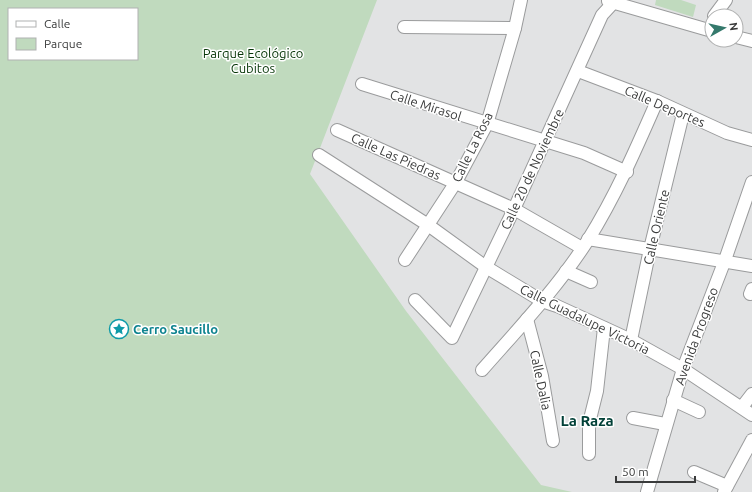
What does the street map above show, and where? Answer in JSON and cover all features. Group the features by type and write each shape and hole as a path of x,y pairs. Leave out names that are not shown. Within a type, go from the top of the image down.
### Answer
{"street":[{"name":"Calle La Rosa","path":"405,260 456,182 487,124 515,28 521,0"},
{"path":"610,1 704,29"},
{"name":"Calle 20 de Noviembre","path":"415,300 452,338 514,209 544,140 578,71 602,15 610,1"},
{"path":"404,27 515,28"},
{"name":"Calle Deportes","path":"578,71 657,101 727,133 752,140"},
{"name":"Calle Mirasol","path":"362,84 487,124 544,140 598,159 626,172"},
{"path":"482,370 542,301 585,243 626,172 657,101"},
{"name":"Calle Oriente","path":"631,340 650,249 683,114"},
{"name":"Calle Las Piedras","path":"337,130 456,182 585,243"},
{"name":"Calle Guadalupe Victoria","path":"319,155 428,225 486,267 542,301 631,340 683,369 752,416"},
{"name":"Avenida Progreso","path":"647,492 665,424 683,369 752,182"},
{"path":"585,243 650,249 724,260 752,266"},
{"path":"566,270 591,282"},
{"name":"Calle Dalia","path":"527,319 542,376 553,441"},
{"path":"589,454 589,423 597,391 604,328"},
{"path":"742,408 752,394"},
{"path":"673,400 699,412"},
{"path":"633,418 665,424"},
{"path":"694,472 725,489 752,440"}],"green space":[{"name":"Parque Ecológico Cubitos","path":"0,0 377,0 310,174 406,311 541,485 572,492 0,492"},
{"path":"656,0 681,0 696,5 693,17 655,5"}],"place":[{"name":"Cerro Saucillo","path":"119,329"}],"district":[{"name":"La Raza","path":"587,421"}]}
